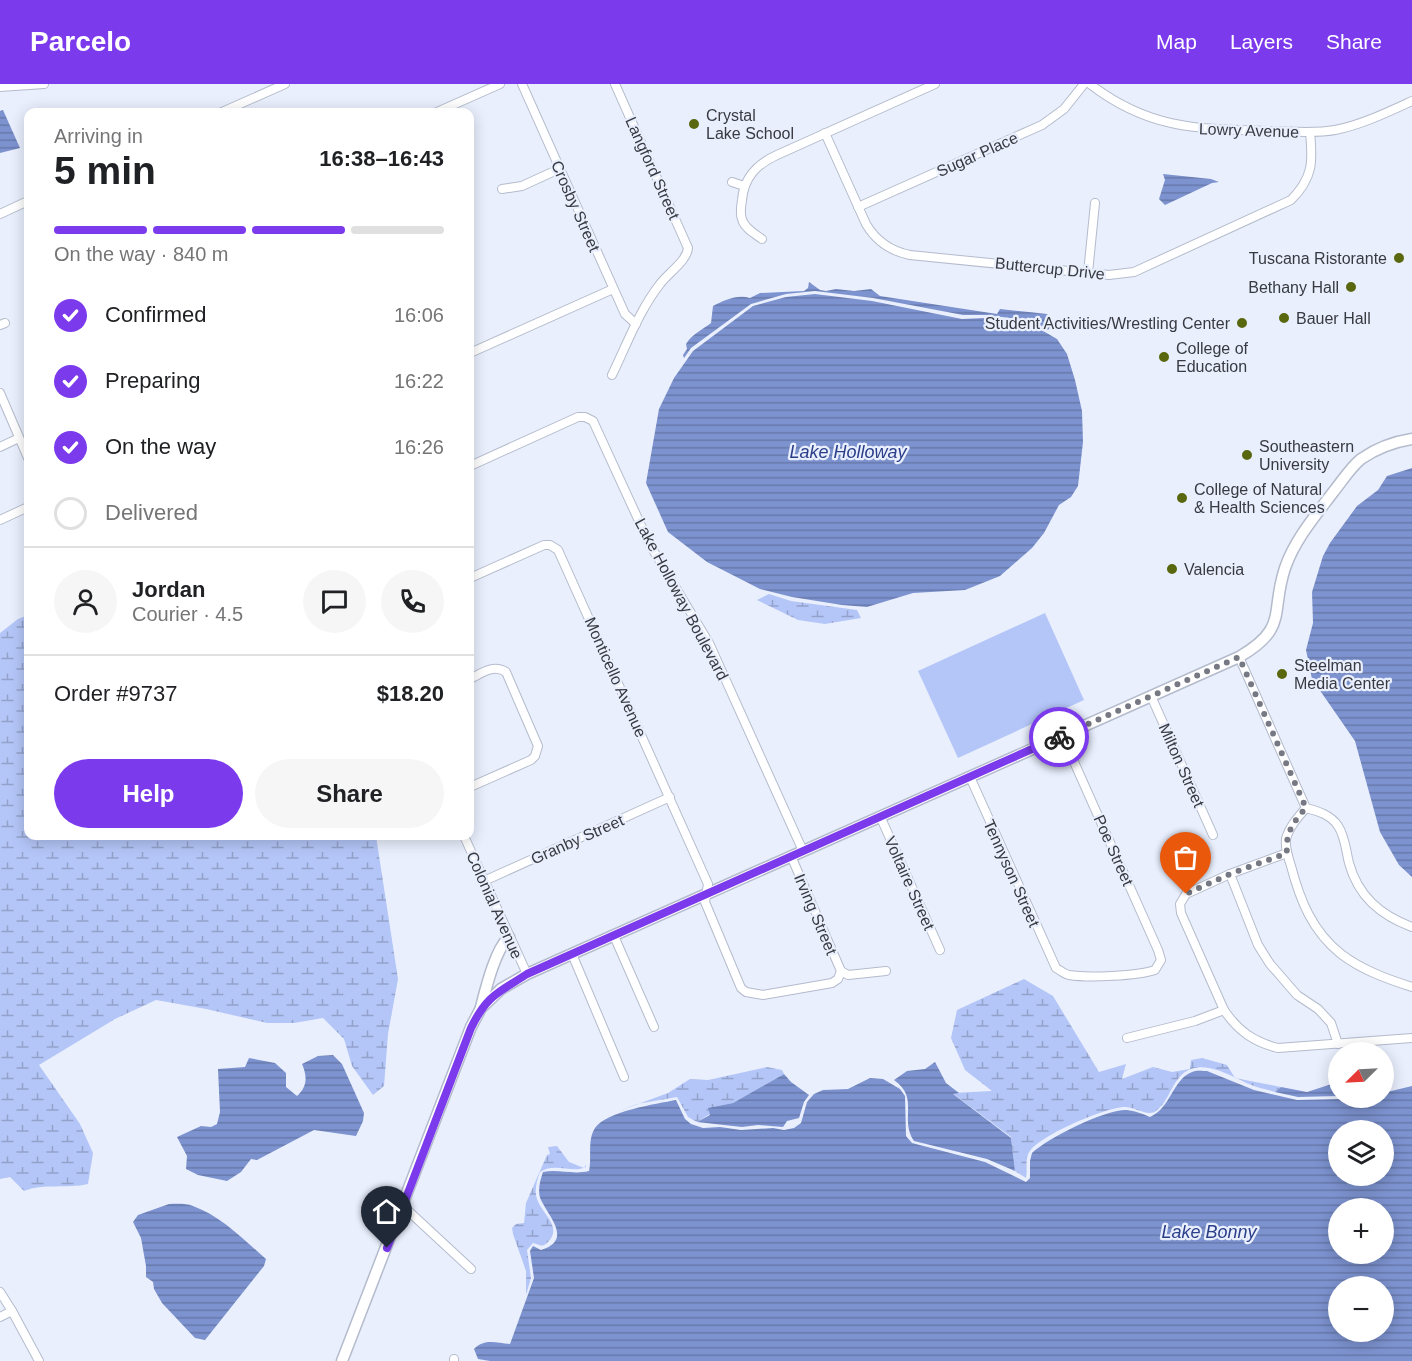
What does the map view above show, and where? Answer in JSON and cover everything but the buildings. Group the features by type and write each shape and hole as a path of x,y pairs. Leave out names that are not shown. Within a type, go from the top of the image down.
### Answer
{"street":[{"path":"0,87 44,84"},
{"path":"231,108 285,84"},
{"path":"446,108 500,84"},
{"name":"Crosby Street","path":"522,84 613,289 625,314 636,324"},
{"name":"Langford Street","path":"615,84 686,242 688,254 657,288 636,324"},
{"path":"762,239 746,227 742,219 741,203 744,186 750,174 765,161 934,84"},
{"name":"Sugar Place","path":"858,207 1042,125 1065,109 1084,84"},
{"name":"Lowry Avenue","path":"1090,84 1130,110 1157,120 1207,129 1310,132 1350,127 1412,101"},
{"name":"Buttercup Drive","path":"825,133 871,233 880,242 900,253 1109,275 1134,272 1291,200 1308,179 1312,165 1310,132"},
{"path":"502,189 522,186 559,169"},
{"path":"732,182 744,186"},
{"path":"0,214 24,203"},
{"path":"1088,273 1095,203"},
{"path":"474,351 613,289"},
{"path":"612,375 636,324"},
{"path":"0,393 24,448"},
{"name":"Lake Holloway Boulevard","path":"474,464 568,422 585,417 593,421 650,545 709,643 803,851"},
{"path":"0,447 20,438"},
{"path":"481,1008 501,989 527,974 1239,657 1254,648 1271,631 1278,609 1282,579 1292,550 1345,476 1359,460 1377,449 1412,439"},
{"path":"0,519 24,509"},
{"name":"Monticello Avenue","path":"474,576 544,545 550,545 558,550 708,884 705,902 741,988 746,992 763,995 832,983 838,979 841,971"},
{"path":"1239,657 1306,808 1325,814 1338,825 1355,881 1370,902 1387,917 1412,927"},
{"path":"474,676 493,668 500,668 506,672 538,746 531,760 474,785"},
{"name":"Milton Street","path":"1151,696 1213,835"},
{"name":"Poe Street","path":"1056,968 1069,975 1150,971 1158,966 1161,960 1062,735"},
{"name":"Tennyson Street","path":"970,777 1056,968"},
{"name":"Granby Street","path":"484,882 670,797"},
{"path":"1306,808 1293,823 1286,841 1287,853 1302,904 1322,935 1339,953 1366,970 1412,987"},
{"name":"Voltaire Street","path":"880,816 940,951"},
{"name":"Colonial Avenue","path":"466,840 527,974"},
{"path":"1287,853 1230,874 1186,894 1180,904 1224,1010 1247,1036 1257,1042 1278,1048 1328,1045"},
{"name":"Irving Street","path":"791,856 841,971"},
{"path":"1230,874 1258,945 1270,964 1290,987 1318,1009 1330,1023 1337,1042"},
{"path":"614,936 654,1027"},
{"path":"342,1361 451,1077 481,1008 495,962 503,942 509,937"},
{"path":"572,954 624,1077"},
{"path":"841,971 848,975 886,971"},
{"path":"1127,1038 1195,1021 1224,1010"},
{"path":"1363,1042 1412,1038"},
{"path":"403,1206 471,1269"},
{"path":"0,1292 39,1361"},
{"path":"0,1317 12,1311"}],"green space":[{"path":"769,594 791,601 857,610 861,618 825,624 798,620 757,600"},
{"path":"1045,613 1084,700 958,758 918,671"},
{"path":"24,617 24,840 377,840 398,979 388,1034 384,1086 373,1095 352,1066 344,1039 323,1018 294,1023 267,1023 156,1000 115,1019 39,1065 80,1124 93,1153 88,1184 39,1187 24,1191 10,1177 0,1179 0,633"},
{"path":"1024,979 1053,996 1099,1072 1126,1064 1122,1079 1153,1067 1172,1072 1190,1069 1191,1060 1202,1058 1227,1065 1234,1077 1208,1068 1191,1069 1180,1077 1165,1101 1153,1113 1129,1107 1116,1108 1060,1130 1030,1151 1026,1178 1015,1171 1011,1137 952,1093 992,1091 965,1070 951,1038 957,1010"},
{"path":"767,1067 782,1070 784,1074 733,1103 709,1108 710,1114 697,1122 688,1117 677,1097 639,1104 668,1093 690,1079 708,1080"},
{"path":"1237,1078 1281,1087 1275,1092"},
{"path":"557,1146 569,1162 584,1168 552,1168 540,1172 536,1185 536,1196 553,1230 552,1236 545,1245 533,1243 527,1250 531,1278 526,1295 526,1271 512,1228 516,1224 524,1223 526,1203 547,1155 550,1154 548,1147"}],"water":[{"path":"3,110 20,148 0,153 0,111"},
{"path":"1163,174 1211,179 1219,182 1212,183 1165,205 1159,199 1165,180"},
{"path":"809,282 820,290 871,289 880,296 997,314 1000,309 1047,314 1050,317 1051,326 1048,330 1040,325 1018,319 963,315 873,298 815,291 786,294 751,304 691,348 684,358 686,344 689,340 711,323 713,306 731,298 750,298 760,293 804,291 808,288"},
{"name":"Lake Holloway","path":"815,294 872,301 962,319 985,318 1018,323 1038,328 1057,339 1067,354 1082,411 1083,442 1078,486 1071,497 1059,505 1044,533 1032,548 1000,576 965,590 913,593 867,607 842,605 760,589 707,562 668,532 646,483 659,409 674,378 693,351 753,306 786,297"},
{"path":"1412,468 1412,877 1399,865 1380,832 1355,741 1312,679 1306,650 1313,623 1312,592 1323,556 1330,543 1357,506 1378,490 1387,476"},
{"path":"333,1055 342,1064 364,1113 356,1136 314,1130 257,1160 251,1159 241,1172 227,1181 198,1175 186,1169 187,1156 177,1137 201,1126 211,1127 217,1124 220,1112 218,1069 245,1067 249,1058 275,1063 286,1073 286,1087 297,1096 306,1081 302,1064 318,1056"},
{"path":"935,1062 946,1083 959,1093 953,1094 1011,1138 1015,1171 987,1159 914,1141 908,1125 906,1094 894,1080 907,1071 925,1069"},
{"name":"Lake Bonny","path":"1194,1071 1207,1071 1254,1090 1297,1100 1328,1099 1328,1108 1394,1108 1394,1090 1412,1086 1412,1361 490,1361 478,1359 474,1349 487,1342 510,1344 534,1278 530,1251 533,1246 541,1250 551,1246 556,1240 556,1228 539,1193 543,1172 589,1171 591,1138 595,1128 610,1117 645,1106 676,1100 685,1119 703,1128 784,1130 794,1128 801,1123 807,1102 814,1094 823,1090 848,1089 870,1078 883,1079 900,1089 905,1096 906,1136 912,1143 985,1162 1026,1182 1030,1178 1032,1153 1050,1140 1091,1119 1117,1111 1130,1110 1150,1117 1163,1107 1180,1081"},
{"path":"784,1074 809,1095 799,1118 787,1121 783,1127 758,1125 742,1127 697,1122 710,1115 708,1108 733,1103"},
{"path":"1328,1085 1328,1096 1298,1097 1275,1092 1281,1087 1307,1092"},
{"path":"169,1204 190,1205 203,1210 232,1229 266,1259 264,1266 205,1340 195,1338 162,1303 154,1289 153,1282 146,1277 141,1238 133,1222 138,1215"}],"way so far":[{"path":"1059,737 1239,657 1306,808 1288,832 1287,853 1230,874 1186,894"}],"place":[{"name":"Crystal Lake School","path":"694,124"},
{"name":"Tuscana Ristorante","path":"1399,258"},
{"name":"Bethany Hall","path":"1351,287"},
{"name":"Bauer Hall","path":"1284,318"},
{"name":"Student Activities/Wrestling Center","path":"1242,323"},
{"name":"College of Education","path":"1164,357"},
{"name":"Southeastern University","path":"1247,455"},
{"name":"College of Natural & Health Sciences","path":"1182,498"},
{"name":"Valencia","path":"1172,569"},
{"name":"Steelman Media Center","path":"1282,674"}],"route":[{"path":"387,1248 471,1028 481,1008 501,989 527,974 1059,737"}]}
